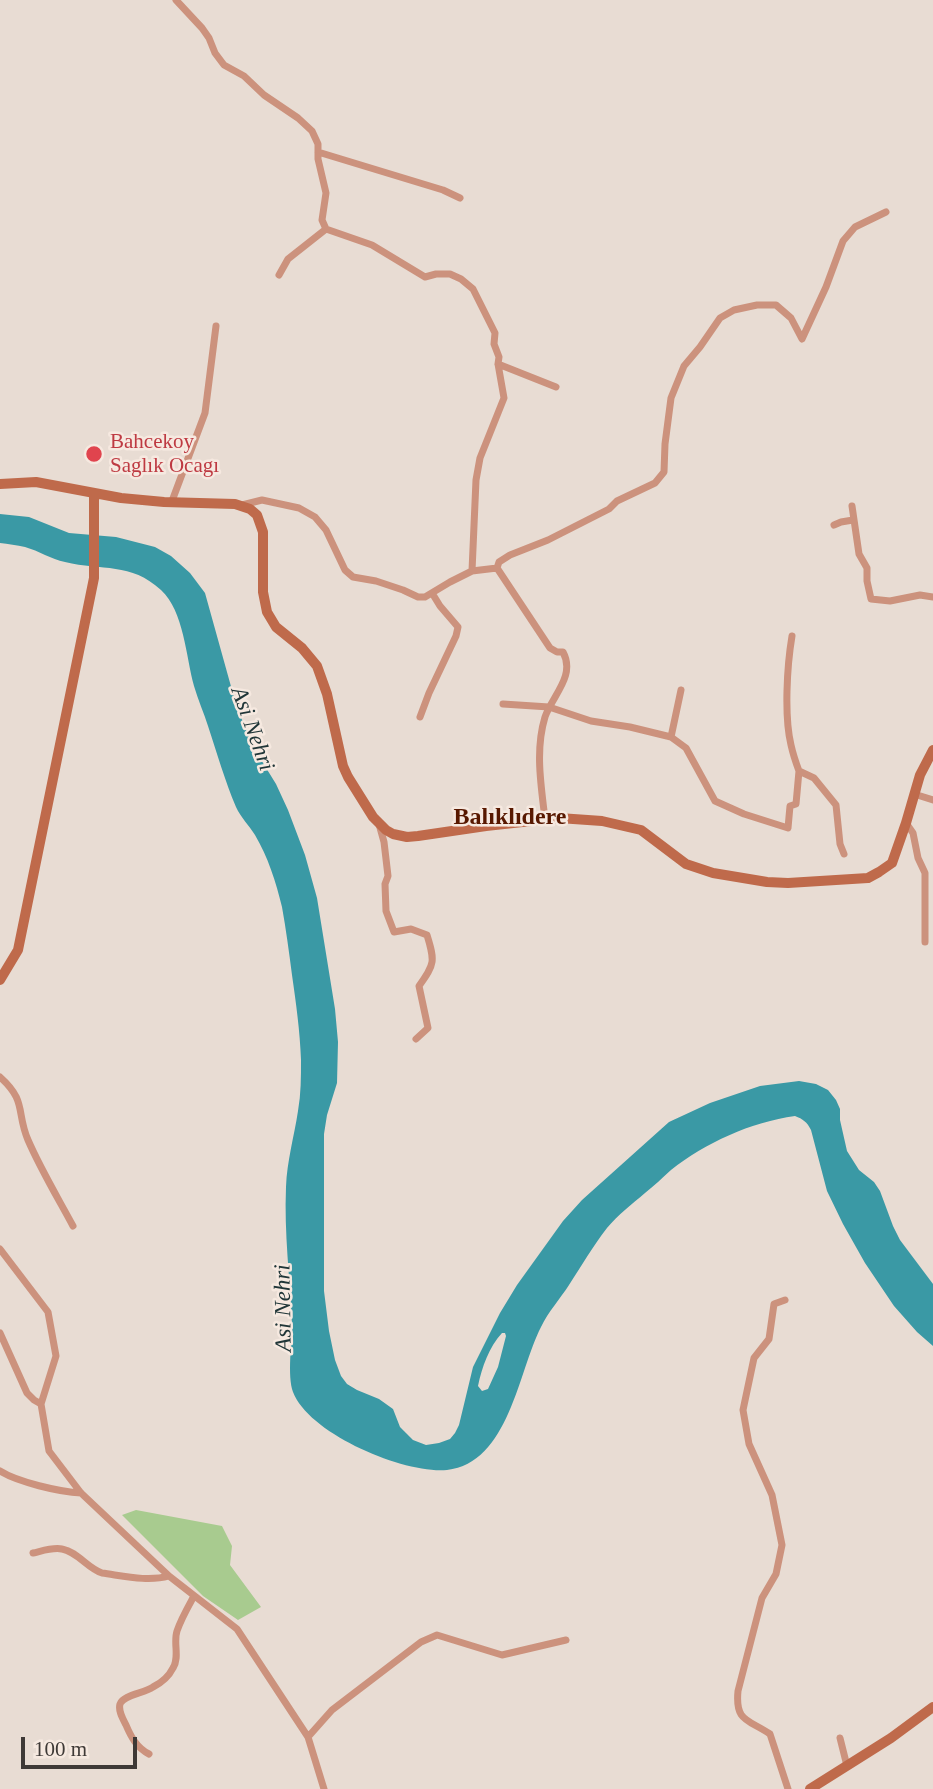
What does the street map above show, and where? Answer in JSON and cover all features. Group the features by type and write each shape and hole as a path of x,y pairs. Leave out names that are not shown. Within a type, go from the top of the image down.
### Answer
{"main road":[{"path":"2,483 36,482 94,499 242,505 257,515 263,532 262,592 267,612 276,627 302,648 317,666 327,694 343,766 355,789 379,823 393,834 407,837 545,819 582,819 641,830 678,859 698,869 767,882 868,878 892,863 923,767 933,750"},
{"path":"0,980 18,950 94,578 94,499"},
{"path":"810,1789 891,1738 933,1707"}],"street":[{"path":"176,0 202,28 224,65 244,76 264,95 312,131 318,144 318,159 326,193 322,220 326,229 372,245 425,277 450,274 473,289 495,333 494,344 499,357 504,398 480,458 476,480 472,571"},
{"path":"318,152 443,190 460,198"},
{"path":"497,568 499,562 510,555 548,540 655,483 664,472 671,398 684,366 720,318 734,310 757,305 776,306 791,318 803,339 843,241 855,227 886,212"},
{"path":"279,275 288,259 326,229"},
{"path":"172,501 205,413 216,326"},
{"path":"498,364 555,387"},
{"path":"242,505 262,499 299,508 315,516 326,530 345,570 354,577 376,581 418,597 425,597 472,571 497,568"},
{"path":"852,506 859,554 867,568 871,599 890,601 920,595 933,597"},
{"path":"834,525 853,520"},
{"path":"497,568 551,648 563,652 566,658 564,681 549,708 539,757 545,819"},
{"path":"420,717 458,627 432,593"},
{"path":"503,704 549,708 591,721 671,737 686,748 715,801 744,814 788,828 790,806 796,804 799,771 790,744 788,725 788,670 792,636"},
{"path":"671,737 681,690"},
{"path":"799,771 814,778 836,805 840,844 844,854"},
{"path":"914,794 933,800"},
{"path":"379,823 388,876 386,911 394,932 411,929 427,934 433,956 430,971 419,986 428,1028 416,1040"},
{"path":"906,823 913,833 918,858 925,873 929,923 925,942"},
{"path":"0,1077 16,1095 27,1137 73,1226"},
{"path":"0,1249 48,1312 56,1356 41,1404 49,1451 81,1493 169,1576 237,1629 308,1737 324,1789"},
{"path":"785,1300 774,1304 769,1339 754,1359 743,1410 749,1444 772,1495 782,1545 776,1574 762,1598 736,1707 742,1718 770,1734 788,1789"},
{"path":"0,1334 27,1393 41,1404"},
{"path":"0,1471 12,1477 67,1492 81,1493"},
{"path":"33,1553 61,1549 102,1573 149,1579 169,1576"},
{"path":"149,1754 131,1738 120,1704 127,1697 152,1688 172,1671 177,1657 177,1631 194,1596"},
{"path":"308,1737 332,1710 421,1642 437,1635 502,1655 566,1640"},
{"path":"840,1738 847,1766"}],"green space":[{"path":"136,1510 222,1526 232,1546 230,1565 261,1607 238,1620 203,1596 122,1515"}],"water":[{"path":"0,514 29,517 69,533 116,537 155,547 171,556 190,573 205,593 237,708 255,750 288,810 317,898 338,1042 337,1083 324,1134 324,1291 335,1360 347,1384 379,1399 393,1409 400,1427 413,1440 426,1445 450,1439 459,1425 473,1367 500,1313 563,1221 582,1200 669,1122 710,1103 760,1086 799,1081 816,1084 828,1090 836,1100 847,1151 859,1170 874,1182 880,1191 900,1240 933,1284 933,1346 894,1306 865,1263 827,1191 811,1130 804,1121 795,1116 745,1129 699,1151 671,1170 611,1223 544,1321 509,1413 498,1434 485,1451 468,1464 447,1470 429,1470 407,1465 360,1448 318,1422 302,1408 293,1392 290,1377 292,1324 286,1238 286,1187 299,1105 301,1060 285,924 271,870 260,843 238,811 232,797 194,686 179,622 169,599 150,581 127,571 65,562 25,547 0,543","holes":["505,1333 498,1367 488,1389 482,1391 478,1386 487,1358 497,1339"]}],"place":[{"name":"Bahcekoy Saglık Ocagı","path":"94,454"}],"district":[{"name":"Balıklıdere","path":"510,818"}],"water label":[{"name":"Asi Nehri","path":"252,729"},
{"name":"Asi Nehri","path":"284,1308"}]}
